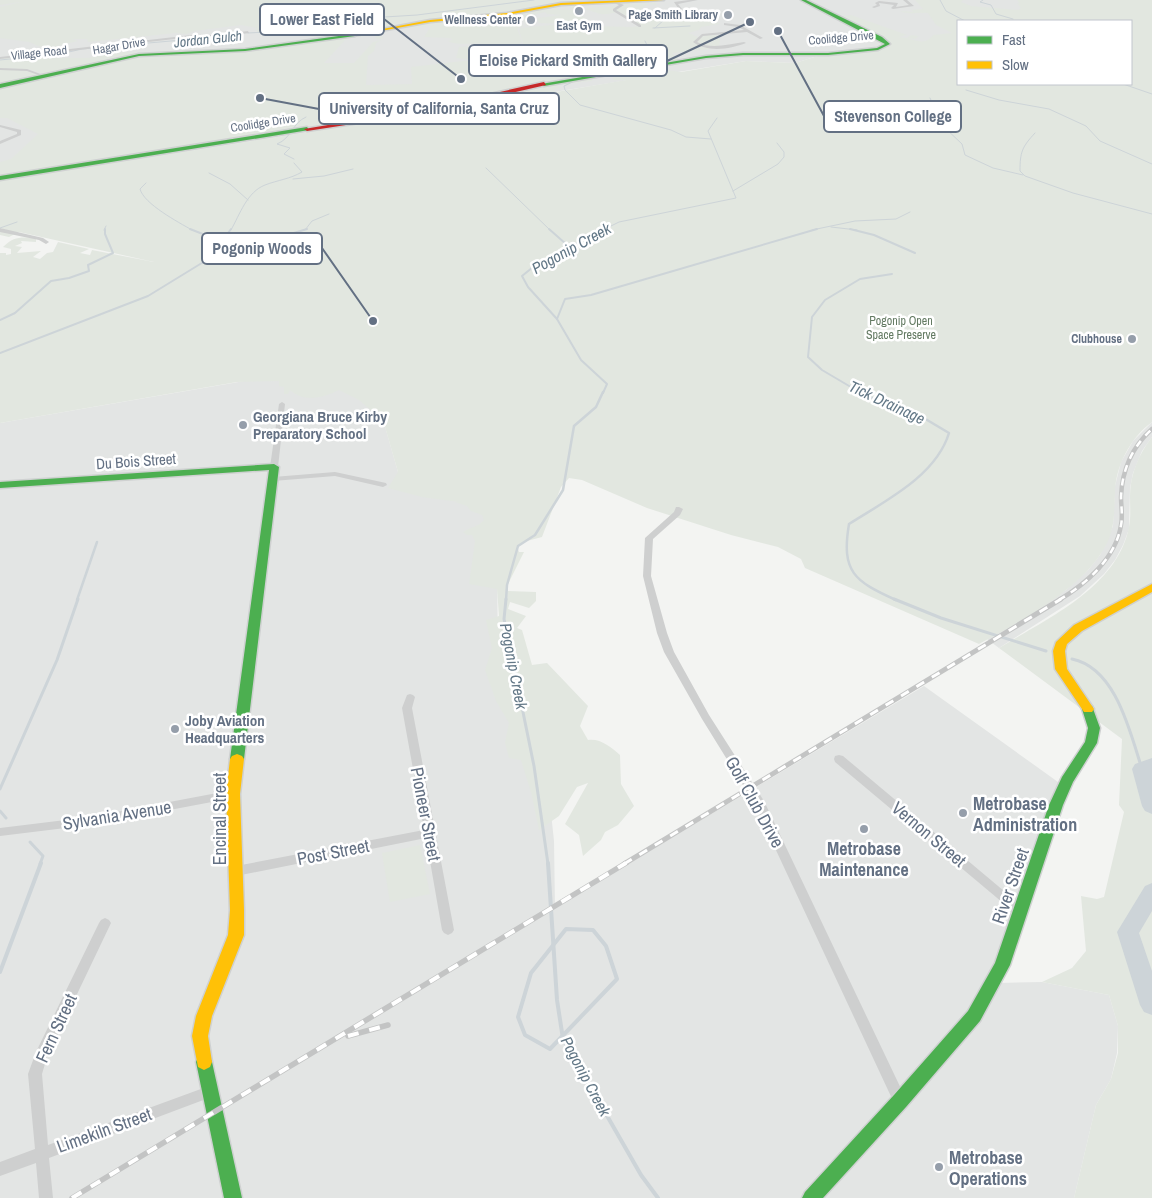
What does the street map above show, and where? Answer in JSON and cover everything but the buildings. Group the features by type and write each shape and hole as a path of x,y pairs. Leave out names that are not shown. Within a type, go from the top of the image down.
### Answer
{"street":[{"name":"Hagar Drive","path":"0,86 142,55 232,51 383,33 430,21 507,14 553,5 662,0"},
{"path":"672,10 681,8 675,3 696,0"},
{"name":"Coolidge Drive","path":"0,178 424,111 551,82 706,57 752,54 828,54 884,47 888,44 884,40 803,0"},
{"path":"874,7 879,5 877,3 879,2 897,4 893,8 912,6 905,0"},
{"path":"615,2 622,5 614,10 640,26"},
{"path":"726,24 739,26 761,38"},
{"path":"744,43 712,47 695,42 702,35 746,31"},
{"name":"Village Road","path":"0,58 167,38 217,36 248,32"},
{"path":"217,36 224,42"},
{"name":"Village Road","path":"0,69 27,70 44,76"},
{"path":"0,126 19,131 19,135 0,143"},
{"path":"0,230 41,238 46,242"},
{"name":"Encinal Street","path":"233,1198 209,1092 200,1036 204,1016 236,934 238,910 233,794 282,404"},
{"name":"Du Bois Street","path":"0,485 274,467"},
{"path":"272,479 335,474 383,485"},
{"name":"Golf Club Drive","path":"679,509 649,538 647,576 669,652 705,717 759,801 900,1102"},
{"name":"River Street","path":"811,1198 900,1102 974,1016 1002,965 1056,805 1067,781 1093,736 1093,721 1088,710 1061,669 1059,652 1062,642 1078,628 1152,587"},
{"name":"Pioneer Street","path":"410,697 407,708 448,930"},
{"name":"Vernon Street","path":"838,758 1020,910"},
{"name":"Sylvania Avenue","path":"0,832 90,822 233,794"},
{"name":"Post Street","path":"236,871 429,833"},
{"name":"Fern Street","path":"46,1198 35,1074 41,1056 105,923"},
{"name":"Limekiln Street","path":"0,1169 209,1092"}],"shaded area":[{"path":"0,0 1134,0 957,20 957,44 821,55 795,63 746,61 0,182"},
{"path":"366,360 398,472 508,506 497,561 498,670 551,813 554,841 555,908 924,686 1065,787 998,983 1042,982 1109,995 1118,1026 1117,1053 1111,1079 1096,1105 1074,1198 0,1198 0,423"},
{"path":"1152,422 1152,437 1142,451 1133,473 1130,488 1129,529 1115,560 1104,574 1080,596 999,648 987,639 1066,590 1089,569 1100,555 1113,526 1115,486 1121,462 1133,441"}],"green space":[{"path":"0,0 622,0 549,4 485,15 320,37 255,33 258,31 255,30 257,28 241,25 194,31 187,34 176,33 88,42 87,39 72,39 78,41 46,49 29,42 0,38 0,7 20,2 0,5"},
{"name":"Pogonip Open Space Preserve","path":"915,0 963,0 961,2 971,6 1018,10 1021,8 1017,0 1152,0 1152,422 1137,436 1121,464 1116,484 1114,519 1110,537 1097,559 1068,588 1032,614 979,644 805,568 801,559 778,547 731,535 647,508 582,480 569,478 561,487 542,537 523,542 517,546 519,552 524,552 508,584 508,591 536,592 536,601 529,608 510,602 508,609 526,616 517,628 522,630 532,665 547,663 588,706 580,726 588,740 597,740 609,746 620,755 621,784 634,806 618,825 605,832 601,840 583,856 579,835 565,824 588,783 577,787 559,816 539,830 531,792 521,760 509,758 505,742 509,723 496,701 485,670 492,648 486,620 499,616 497,589 469,584 475,541 472,535 467,535 463,532 482,522 484,520 482,515 471,511 467,506 455,502 459,502 422,497 388,488 398,472 379,410 380,418 359,400 339,390 320,397 308,398 302,397 290,390 288,394 284,394 284,387 279,386 279,381 237,382 0,423 0,253 11,254 11,249 3,247 11,241 26,237 36,238 36,242 21,241 22,243 15,246 22,247 17,253 41,251 33,257 40,259 47,253 53,252 58,242 89,249 80,253 90,255 92,250 154,262 19,232 9,237 0,235 0,229 10,231 0,228 0,181 446,110 444,109 553,83 559,88 553,89 556,92 626,80 613,80 613,77 617,76 614,75 592,79 592,81 571,83 575,81 572,79 663,66 659,69 681,72 746,61 795,63 821,55 885,48 891,44 884,39 886,38 842,17 851,15 907,35 899,37 924,41 933,35 952,33 936,25 928,13 910,13 900,11 914,12 911,10 923,9"},
{"path":"611,2 656,3 656,5 648,4 641,9 647,10 643,13 664,12 657,18 659,19 674,17 675,14 701,17 716,22 720,24 701,27 699,30 688,33 698,37 694,42 701,46 696,42 700,37 714,34 720,39 719,47 672,53 681,61 541,82 424,110 0,177 0,162 11,159 38,134 7,118 0,118 0,87 136,56 237,51 375,34 384,38 377,39 374,35 346,39 324,63 354,63 373,42 381,40 376,43 374,51 368,56 366,85 412,84 411,67 472,60 456,58 459,47 486,45 452,43 448,41 452,40 451,38 424,37 431,26 402,29 430,22 516,13 520,24 524,26 517,28 522,42 514,49 517,52 516,48 523,43 519,30 521,28 551,25 641,26 616,10 623,5 618,3 621,5 613,9 617,12 613,13 603,14 581,9 574,10 580,13 567,14 579,14 594,24 588,25 539,23 537,18 561,15 547,14 545,12 526,17 528,23 537,23 527,26 521,13 547,6 557,6 561,7 558,9 573,10 566,4 582,7 581,5 584,8 617,6 613,3 579,4"},
{"path":"911,35 919,36 915,39 907,38"},
{"path":"124,52 139,53 45,74 28,69 0,68 0,59 6,58 87,58"},
{"path":"0,70 22,70 38,74 0,85"},
{"path":"1152,437 1152,1198 1074,1198 1096,1105 1111,1079 1118,1053 1118,1026 1109,995 1042,982 1072,968 1086,951 1081,896 1097,899 1104,897 1124,812 1119,805 1122,739 999,648 1077,600 1110,568 1122,549 1129,527 1130,488 1134,472 1139,457"},
{"path":"420,845 430,894 390,902 382,853"}],"waterway":[{"name":"Jordan Gulch","path":"248,33 303,30 368,18 417,15 534,0"},
{"path":"940,0 946,11 963,20"},
{"path":"983,0 980,2 991,5 996,14 1013,19"},
{"path":"655,28 665,19"},
{"path":"655,28 690,26"},
{"name":"Jordan Gulch","path":"0,60 60,54 82,49 215,37"},
{"path":"581,76 595,64 612,57 650,51 645,41"},
{"path":"581,78 564,86 565,90 580,105 671,130 686,137 711,139"},
{"path":"1126,85 1152,94"},
{"path":"966,90 999,100 1049,109 1086,126 1100,141 1152,164"},
{"path":"930,98 943,126 962,144 965,155 993,168 1023,175"},
{"path":"294,159 284,154 290,148 277,144 286,138 298,123 306,117"},
{"name":"Pogonip Creek","path":"717,118 708,131 733,191"},
{"path":"1035,133 1027,142 1021,154 1020,171 1025,176 1073,193 1152,214"},
{"path":"733,191 778,164 784,157 784,152 777,143"},
{"path":"248,200 259,188 302,172 294,163"},
{"path":"486,168 550,230"},
{"path":"293,179 324,176 353,169"},
{"path":"209,173 230,184 248,200"},
{"path":"146,183 140,189 148,201 191,229"},
{"name":"Pogonip Creek","path":"603,230 619,222 736,198 733,191"},
{"path":"231,230 248,200"},
{"path":"812,230 855,221 896,219 910,212"},
{"path":"305,229 312,221 329,214"},
{"path":"0,228 17,222"},
{"path":"104,230 106,226"},
{"path":"831,227 851,229"},
{"path":"0,320 15,313 51,281 69,278 89,271 88,265 113,253 105,234 105,229"},
{"path":"191,229 222,242"},
{"path":"222,242 231,229"},
{"path":"219,247 274,239 305,229"},
{"path":"549,229 566,244 564,250"},
{"name":"Pogonip Creek","path":"564,250 606,229"},
{"path":"557,319 565,299 591,295 817,229"},
{"path":"851,229 857,230"},
{"path":"851,229 874,235 915,253"},
{"path":"0,353 148,296 210,258 222,242"},
{"name":"Pogonip Creek","path":"557,319 528,287 522,276 538,263 564,250"},
{"name":"Tick Drainage","path":"860,393 822,370 808,357 812,317 825,300 860,279 892,274"},
{"name":"Pogonip Creek","path":"557,319 581,360 607,384 603,393"},
{"name":"Pogonip Creek","path":"506,600 507,585 518,546 535,535 563,490 574,426 596,407 603,392"},
{"name":"Tick Drainage","path":"860,393 885,404 912,411 949,433 933,462 921,475 908,486 849,524 847,553 849,564 854,573 870,587 894,599"},
{"path":"77,600 97,542"},
{"path":"0,789 57,660 78,599"},
{"name":"Pogonip Creek","path":"506,599 504,619 534,766 548,864"},
{"name":"Tick Drainage","path":"894,599 941,618 1046,651"},
{"name":"Tick Drainage","path":"1072,659 1087,665 1100,675 1110,688 1126,720 1142,769"},
{"path":"1152,765 1142,769 1152,806"},
{"path":"0,811 6,818"},
{"path":"30,842 43,856 40,864"},
{"path":"0,972 41,863"},
{"name":"Pogonip Creek","path":"548,863 553,945"},
{"path":"1152,892 1128,932 1152,1005"},
{"path":"553,945 566,929 593,930 606,946 617,979 563,1036"},
{"name":"Pogonip Creek","path":"553,945 557,1000 563,1036"},
{"path":"553,945 531,973 518,1017 525,1035 550,1049 563,1036"},
{"name":"Pogonip Creek","path":"563,1036 641,1175 658,1198"}],"railway":[{"path":"1059,600 1089,578 1113,548 1122,522 1121,497 1126,468 1139,443 1152,429"},
{"path":"624,864 1061,599"},
{"path":"72,1198 626,863"},
{"path":"348,1036 388,1025"}],"traffic: fast":[{"path":"544,84 706,57 743,54 828,54 878,49 888,44 880,38 803,0"},
{"path":"0,86 139,55 245,50 353,35"},
{"path":"0,178 307,129"},
{"path":"0,485 274,467 237,759"},
{"path":"811,1198 900,1101 974,1016 1002,965 1056,805 1067,781 1091,743 1094,728 1088,709"},
{"path":"204,1062 233,1198"}],"traffic: slow":[{"path":"353,35 430,21 507,14 561,4 662,0"},
{"path":"1088,709 1061,669 1059,651 1062,642 1078,628 1152,587"},
{"path":"204,1062 200,1036 204,1016 236,935 237,910 233,794 237,759"}],"traffic: jam":[{"path":"307,129 424,111 544,84"}],"place":[{"name":"East Gym","path":"579,11"},
{"name":"Page Smith Library","path":"728,15"},
{"name":"Wellness Center","path":"531,20"},
{"name":"Eloise Pickard Smith Gallery","path":"750,22"},
{"name":"Stevenson College","path":"778,31"},
{"name":"Lower East Field","path":"461,79"},
{"name":"University of California, Santa Cruz","path":"260,98"},
{"name":"Pogonip Woods","path":"373,321"},
{"name":"Clubhouse","path":"1132,339"},
{"name":"Georgiana Bruce Kirby Preparatory School","path":"243,425"},
{"name":"Joby Aviation Headquarters","path":"175,729"},
{"name":"Metrobase Administration","path":"963,813"},
{"name":"Metrobase Maintenance","path":"864,829"},
{"name":"Metrobase Operations","path":"939,1167"}]}
